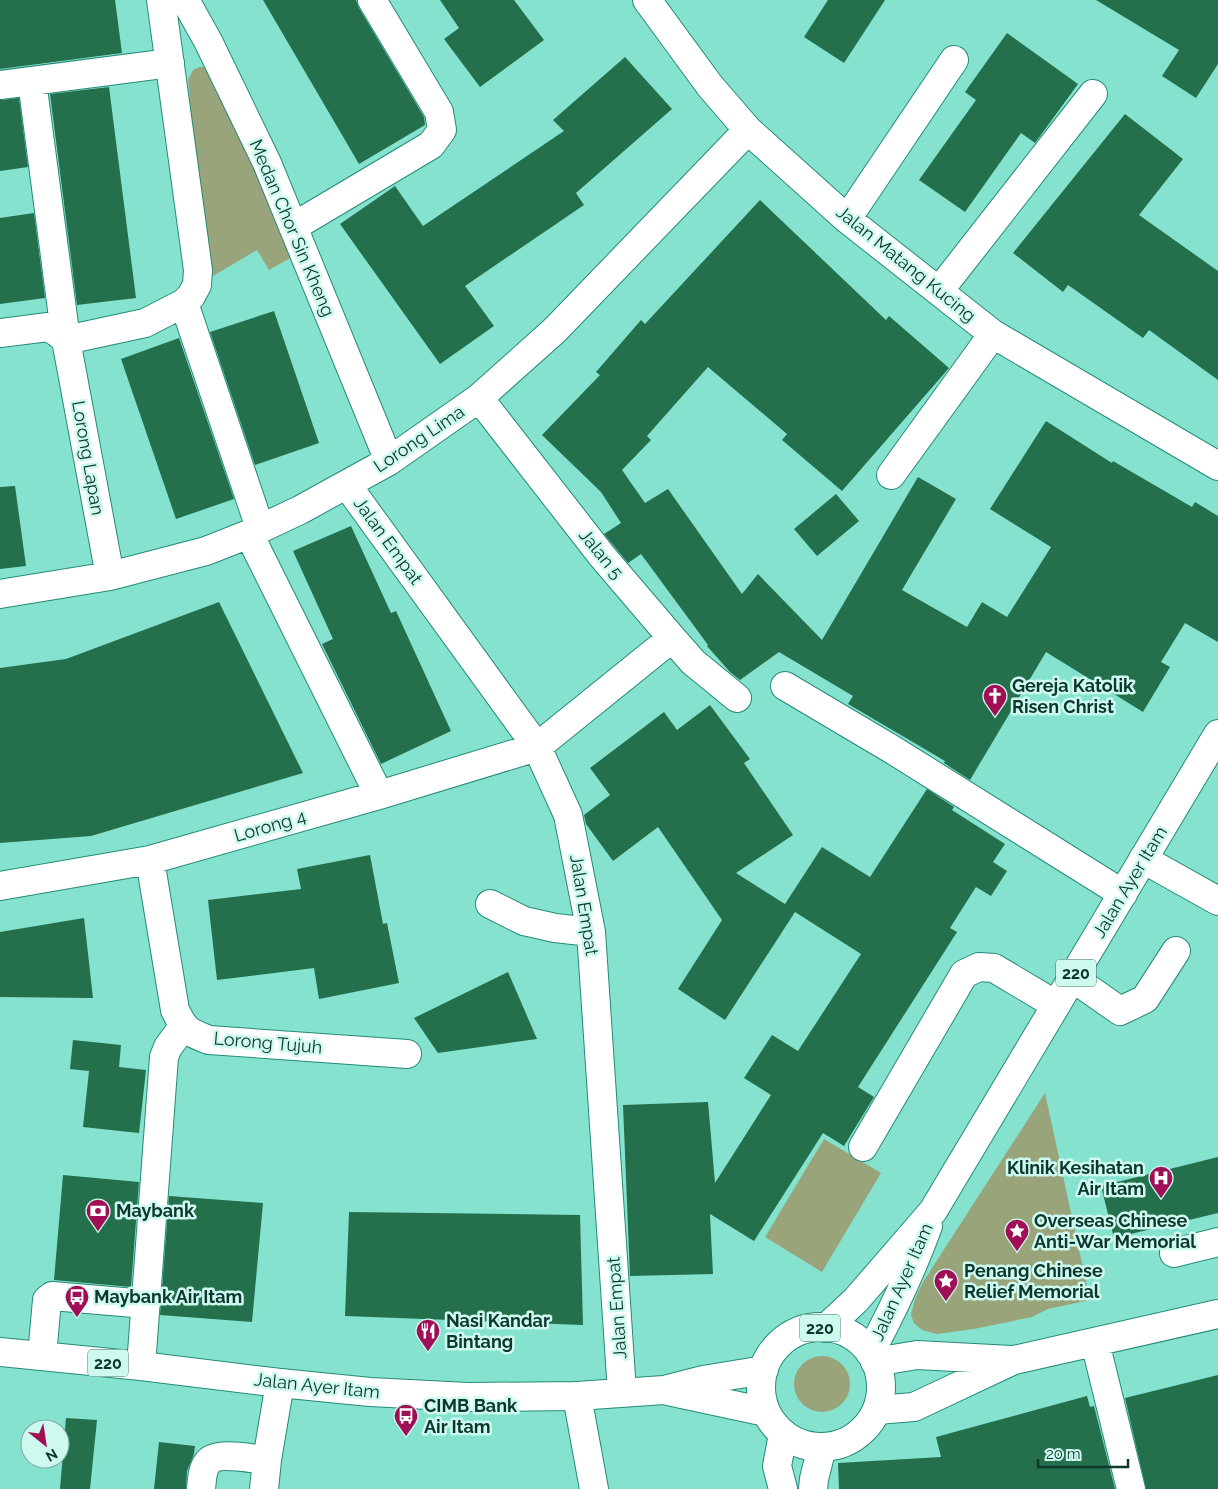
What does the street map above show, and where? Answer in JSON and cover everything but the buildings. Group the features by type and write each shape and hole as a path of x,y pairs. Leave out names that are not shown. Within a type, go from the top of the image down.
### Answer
{"street":[{"path":"0,333 48,327 56,330 66,340 145,323 184,303 191,296 197,285 198,270 161,0"},
{"name":"Medan Chor Sin Kheng","path":"185,0 208,40 267,163 388,461"},
{"path":"292,227 431,145 442,130 439,112 372,0"},
{"name":"Jalan Matang Kucing","path":"647,0 710,86 748,130 848,219 993,334 1218,466"},
{"path":"848,219 954,60"},
{"path":"0,85 170,63"},
{"name":"Lorong Lapan","path":"32,81 66,340 110,576"},
{"path":"939,291 1093,94"},
{"name":"Lorong Lima","path":"0,594 110,576 206,551 300,510 388,461 478,398 555,330 748,130"},
{"path":"184,303 255,531 379,795"},
{"path":"891,475 993,334"},
{"name":"Jalan 5","path":"478,398 602,556 672,638 693,662 736,698"},
{"name":"Jalan Empat","path":"347,485 537,747 568,815 591,932 622,1392"},
{"path":"537,747 672,638"},
{"path":"785,686 893,750 1123,894"},
{"name":"Jalan Ayer Itam","path":"873,1357 917,1256 934,1211 1218,734"},
{"name":"Lorong 4","path":"0,886 150,860 379,795 537,747"},
{"path":"141,1366 164,1057 168,1047 184,1027 174,1010 150,860"},
{"path":"1143,860 1218,901"},
{"path":"490,904 524,921 555,928 591,932"},
{"path":"1073,978 1120,1010 1145,999 1176,951"},
{"path":"863,1147 964,974 979,967 994,968 1056,1005"},
{"name":"Lorong Tujuh","path":"184,1027 194,1034 209,1040 407,1054"},
{"name":"Jalan Ayer Itam","path":"826,1328 856,1300 934,1211"},
{"path":"1174,1253 1218,1242"},
{"path":"42,1356 47,1300 52,1296 146,1304"},
{"path":"1014,1360 917,1355 873,1357 880,1377 881,1394 877,1410 914,1406 1014,1360 1218,1314"},
{"name":"220","path":"873,1357 858,1340 843,1332 826,1328 810,1329 794,1334 781,1343 770,1355 761,1384 762,1398 766,1412 773,1424 783,1434 808,1446 822,1447 840,1444 855,1436 868,1424 877,1410"},
{"path":"1095,1342 1132,1489"},
{"name":"Jalan Ayer Itam","path":"0,1352 370,1392 468,1397 577,1396 664,1390 703,1380 764,1370"},
{"path":"264,1489 280,1383"},
{"name":"Jalan Ayer Itam","path":"664,1390 766,1412"},
{"path":"577,1396 594,1489"},
{"path":"783,1434 777,1466 783,1489"},
{"path":"813,1489 822,1447"},
{"path":"201,1489 203,1472 207,1463 214,1458 222,1456 267,1460"}],"green space":[{"path":"200,67 208,67 215,79 292,257 269,270 257,250 208,279 188,80 193,70"},
{"path":"1045,1093 1090,1300 1048,1309 1032,1317 974,1329 937,1334 922,1330 914,1323 911,1315 915,1299 923,1282"},
{"path":"824,1139 881,1173 822,1272 765,1237"},
{"path":"822,1356 833,1358 842,1364 848,1373 850,1384 848,1395 842,1404 833,1410 822,1412 811,1410 802,1404 796,1395 794,1384 796,1373 802,1364 811,1358"}],"place":[{"name":"Gereja Katolik Risen Christ","path":"995,717"},
{"name":"Klinik Kesihatan Air Itam","path":"1161,1199"},
{"name":"Maybank","path":"98,1232"},
{"name":"Overseas Chinese Anti-War Memorial","path":"1017,1252"},
{"name":"Penang Chinese Relief Memorial","path":"946,1302"},
{"name":"Maybank Air Itam","path":"77,1318"},
{"name":"Nasi Kandar Bintang","path":"428,1352"},
{"name":"CIMB Bank Air Itam","path":"406,1437"}]}
